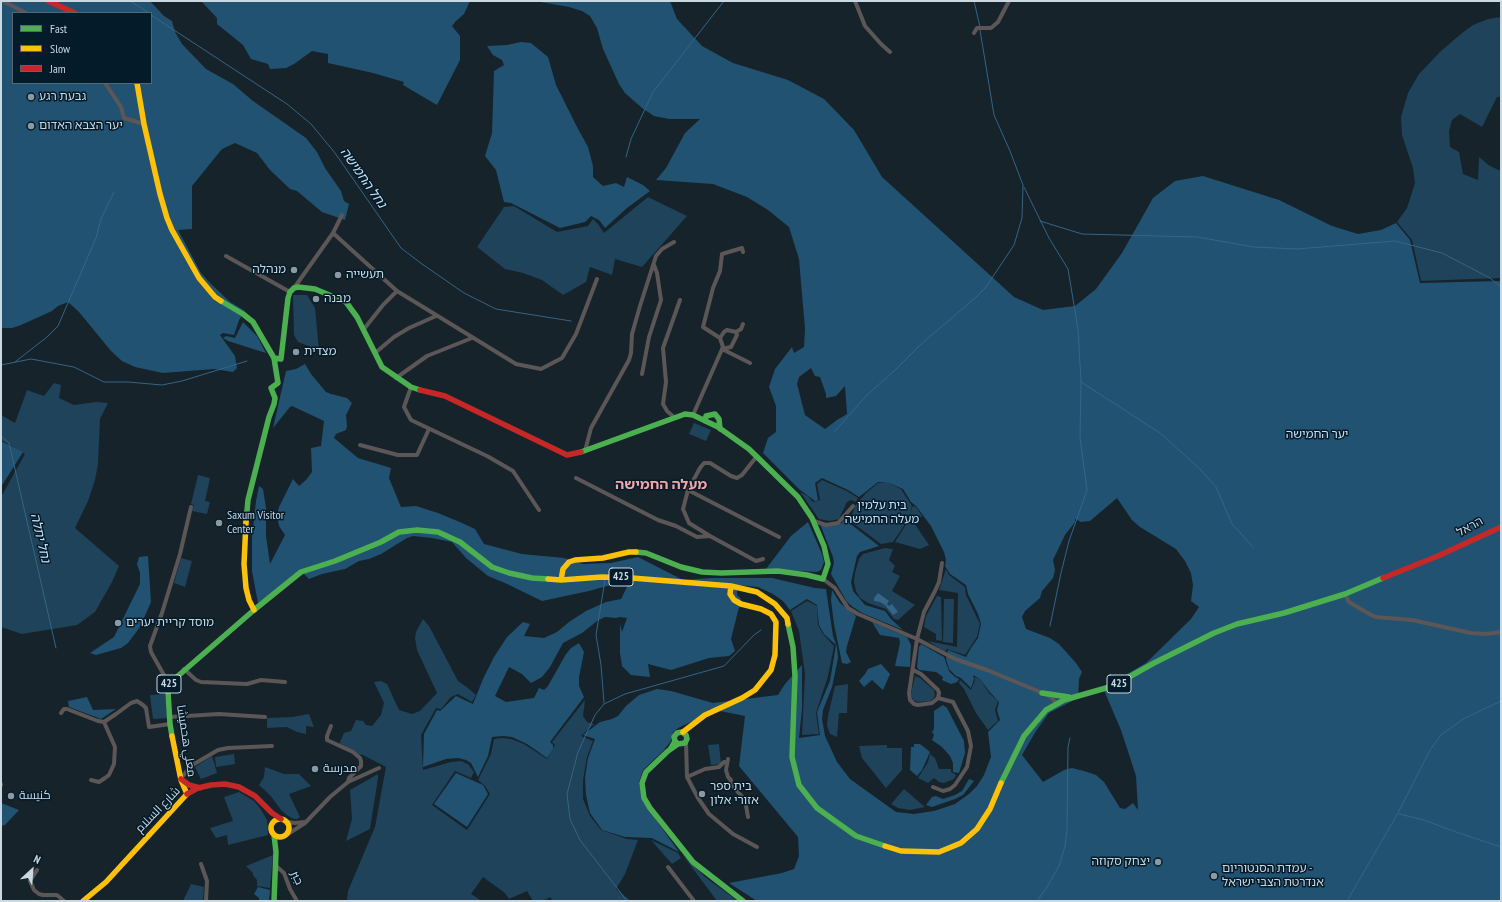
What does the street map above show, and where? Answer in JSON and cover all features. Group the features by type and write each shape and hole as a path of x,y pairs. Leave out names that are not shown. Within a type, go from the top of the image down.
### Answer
{"main road":[{"path":"48,1 73,12"},
{"path":"137,84 142,103 144,124 160,194 172,230 199,278 215,297 253,322 274,358 278,383 271,388 275,398 274,404 269,417 248,500 245,528 244,564 246,588 249,600 254,610"},
{"path":"274,358 281,359 288,298 292,290 298,287 315,289 346,302 358,317 382,367 411,388 445,396 567,455 585,452 685,414 693,415 720,429 757,456 798,497 814,521 828,559 827,569 823,579 807,575 778,572 702,572 681,567 646,553 623,552 603,558 575,560 569,562 563,569 561,580"},
{"path":"705,421 706,416 716,414 720,429"},
{"name":"הראל","path":"1345,594 1438,556 1501,523"},
{"name":"הראל","path":"1450,550 1501,528"},
{"name":"425","path":"169,684 184,669 301,572 335,561 381,542 399,532 417,530 438,532 460,542 492,567 509,573 532,578 561,580 611,576 731,586 757,592 775,604 786,618 793,647 795,676 792,757 799,785 817,808 856,836 901,851 939,852 961,842 977,829 990,809 1011,761 1024,736 1046,710 1064,700 1113,686 1183,647 1226,629 1254,620 1299,609 1345,594"},
{"path":"677,743 683,744 692,725 705,715 755,690 771,670 775,655 776,622 771,614 761,609 741,604 734,600 730,594 731,586"},
{"name":"معلي هحميشا","path":"169,684 170,724 180,777 187,794"},
{"path":"1042,693 1075,697"},
{"path":"677,743 674,738 680,731 685,737"},
{"path":"677,743 646,772 642,783 644,798 650,808 693,862 743,901"},
{"path":"180,777 189,785 200,788"},
{"name":"شارع السلام","path":"83,901 106,882 187,794 200,788 218,784 239,787 251,793 272,813 281,819"},
{"name":"شارع السلام","path":"265,806 271,824"},
{"path":"274,901 276,852 271,824 275,820 281,819 288,822 290,827 276,852"},
{"path":"274,835 280,838 286,835"}],"street":[{"path":"3,1 24,12"},
{"path":"855,1 865,26 890,52"},
{"path":"974,33 977,28 991,28 998,22 1009,1"},
{"path":"106,84 121,107 124,118 144,124"},
{"path":"226,256 292,290 333,233 342,215"},
{"path":"333,233 397,291 516,364 541,368 562,358 576,334 597,279"},
{"path":"585,452 590,428 629,360 632,334 659,252 674,242"},
{"path":"693,415 723,347 720,338 703,327 713,288 720,271 722,254 742,248 743,252"},
{"path":"642,374 649,337 661,300 657,273 654,265"},
{"path":"364,329 383,305 397,291"},
{"path":"675,418 667,412 663,404 666,382 663,348 680,300"},
{"path":"375,353 404,331 436,316"},
{"path":"720,338 727,330 736,332 741,329 743,324"},
{"path":"722,349 731,346 737,335 736,332"},
{"path":"396,378 427,356 472,338"},
{"path":"722,349 750,363"},
{"path":"411,388 404,407 411,420 487,456 513,471 539,510"},
{"path":"360,445 398,455 417,454 429,429"},
{"path":"757,456 742,475 737,478 710,463 704,463 688,490 683,509 689,523 756,561 763,559"},
{"path":"576,478 658,520 676,526 697,537 710,536"},
{"path":"688,490 779,537"},
{"path":"814,521 826,525 838,523 853,506"},
{"path":"169,684 151,652 150,646 180,554 191,507"},
{"path":"913,670 921,674 938,690 938,698 932,703 918,705 910,700 909,693 917,639 924,612 939,582 942,563"},
{"path":"823,579 835,588 845,604 863,617 917,639 955,659 987,670 1051,697 1057,704"},
{"path":"1345,594 1349,602 1376,617 1412,620 1471,633 1486,634 1501,632"},
{"path":"184,669 196,680 202,682 247,684 261,680 285,682"},
{"path":"933,787 942,792 955,785 968,767 971,746 968,731 954,702 938,698"},
{"path":"61,713 64,709 67,709 104,722 131,703 137,701 146,708 149,727 170,724"},
{"path":"170,717 219,714 265,717"},
{"path":"91,780 99,782 105,778 112,770 114,764 115,747 104,722"},
{"path":"331,726 327,740 353,752 361,760 361,766 350,776 348,782"},
{"path":"685,737 687,777 698,798 709,814 733,834 757,847"},
{"path":"180,777 184,775 189,767 218,750 228,748 272,746"},
{"path":"687,777 705,769 719,767 724,762 728,761 726,770 728,777 731,780 730,783 745,800 748,817"},
{"path":"286,835 302,825 330,797 348,782 379,768"},
{"path":"288,822 295,824 305,822 308,819"},
{"path":"201,864 207,881 206,901"},
{"name":"جبر","path":"276,866 284,873 290,889 297,901"},
{"path":"668,867 694,901"},
{"path":"37,870 30,881 34,890 43,895 57,895 64,901"}],"green space":[{"path":"1,1 150,1 164,16 172,21 175,32 182,44 206,69 233,84 253,101 306,138 317,152 325,168 341,191 344,201 349,204 345,220 322,212 297,191 290,189 270,170 257,153 235,143 222,149 192,186 192,229 178,230 201,273 230,302 245,311 239,320 234,335 223,333 220,335 235,356 237,368 233,372 214,369 163,373 135,367 122,361 111,351 79,312 68,302 58,306 52,311 12,328 1,328"},
{"path":"201,1 470,1 464,14 452,26 460,36 460,60 437,105 403,85 404,82 373,73 328,63 328,54 312,51 286,68 270,69 268,64 251,59 243,45 217,24 217,18"},
{"name":"יער החמישה","path":"535,1 670,1 677,19 702,46 733,63 788,80 824,99 854,130 882,177 1014,297 1043,310 1075,306 1096,289 1122,253 1153,198 1175,181 1203,176 1279,200 1332,226 1358,234 1381,230 1396,223 1410,240 1420,283 1501,281 1501,901 757,901 729,883 782,873 794,869 799,856 798,837 739,766 745,716 710,709 673,732 671,741 643,770 639,782 643,802 679,852 652,838 625,837 602,830 590,813 586,795 585,778 588,758 595,739 583,735 600,722 618,716 626,706 639,695 657,689 671,691 713,703 778,695 785,684 802,665 802,709 799,738 820,735 817,712 830,681 836,645 824,634 819,625 817,605 807,599 790,610 783,601 773,594 758,587 737,585 737,595 741,599 731,639 735,651 729,656 709,658 671,670 648,664 650,677 631,675 622,666 620,653 620,624 622,632 627,618 605,617 597,621 582,633 563,643 550,667 542,677 531,683 522,674 509,667 495,696 506,702 534,698 539,688 544,690 548,686 571,648 579,643 584,652 579,677 579,686 584,697 550,742 553,745 553,749 547,758 527,744 512,737 503,736 492,737 488,756 478,777 471,763 458,758 446,759 423,767 424,734 437,710 440,711 456,696 473,704 494,657 507,637 523,622 530,624 524,636 544,638 557,632 586,611 606,602 621,599 629,583 625,581 589,591 542,601 488,576 466,558 452,542 413,536 381,554 359,561 345,569 322,574 309,579 302,572 258,603 252,571 252,537 259,486 263,489 266,508 266,536 270,564 285,535 279,526 277,516 279,507 293,479 299,486 312,472 311,448 321,446 324,421 292,406 273,428 286,371 296,369 305,364 326,392 347,398 352,403 346,415 346,430 336,434 334,438 358,458 391,468 389,478 401,507 416,506 462,523 475,529 484,544 522,554 564,558 583,564 611,563 638,557 683,580 712,578 772,578 815,588 826,589 833,636 837,647 838,658 832,687 823,710 822,719 825,736 837,762 850,779 896,812 914,814 934,811 955,804 969,794 977,786 984,775 991,757 988,732 1000,720 997,710 999,702 980,679 973,675 974,679 971,688 949,669 946,659 948,650 966,657 978,638 981,624 978,614 968,594 966,585 950,574 945,566 946,560 944,552 931,526 916,506 911,502 903,489 889,483 878,482 859,497 848,490 822,478 815,483 818,500 815,501 799,489 763,453 768,438 776,432 776,406 769,387 775,369 792,347 794,353 804,347 805,329 799,259 789,227 768,210 747,197 713,184 656,180 666,168 685,133 700,119 669,119 654,116 642,108 625,93 619,84 603,49 597,28 590,16 582,11 569,7","holes":["811,368 815,376 820,377 826,398 836,396 845,386 847,414 825,429 805,415 797,384 799,377","1117,498 1132,520 1140,527 1176,549 1185,561 1191,573 1193,585 1191,601 1199,607 1191,619 1146,663 1103,688 1121,730 1136,776 1138,810 1133,803 1125,809 1120,808 1104,782 1096,775 1084,771 1072,768 1064,770 1043,782 1022,755 1036,731 1049,713 1078,698 1079,679 1082,672 1059,644 1050,638 1026,629 1022,617 1025,611 1040,598 1042,591 1053,578 1055,570 1053,560 1065,535 1075,522 1075,519 1081,522 1090,521"]},
{"path":"1501,17 1501,97 1497,97 1482,127 1460,114 1452,120 1449,131 1450,147 1459,152 1463,174 1478,180 1479,157 1490,166 1501,171 1501,278 1421,281 1412,240 1397,222 1407,208 1415,183 1413,168 1402,135 1401,117 1408,93 1419,74 1441,51 1462,33 1473,25 1488,19"},
{"path":"521,42 531,43 548,57 556,85 588,147 593,166 593,177 603,186 616,183 624,187 627,177 643,185 650,191 627,208 605,228 599,220 591,216 585,222 560,228 511,203 504,202 496,170 485,156 492,133 494,71 504,65 502,60 493,55 487,46 507,45"},
{"path":"648,197 687,216 642,267 615,259 612,275 590,267 586,282 563,295 542,280 523,273 505,269 477,247 504,207 514,206 557,232 588,226 593,219 604,233"},
{"path":"293,295 307,295 315,308 319,350 298,342 294,335"},
{"path":"243,322 257,336 266,353 223,338 226,336 235,338"},
{"path":"54,383 61,385 59,398 74,405 96,402 108,403 100,419 98,464 95,480 88,501 75,528 119,566 95,612 77,625 22,634 1,627 1,497 25,454 1,440 1,415 15,423 27,390 44,396"},
{"path":"694,423 711,430 706,441 689,434"},
{"path":"1,441 23,452 1,487"},
{"path":"198,475 210,478 205,501 210,502 207,514 192,511 194,505 191,504"},
{"path":"822,480 847,491 858,498 856,502 851,500 847,502 839,519 830,521 819,519 800,492 808,496 813,502 820,500 817,484"},
{"name":"בית עלמין מעלה החמישה","path":"878,483 889,483 901,489 912,506 905,524 893,542 881,544 850,521 855,506 866,493"},
{"path":"913,506 916,507 922,516 914,523 929,545 920,549 895,542 905,526"},
{"path":"849,512 848,522 879,546 860,552 857,556 851,582 853,591 865,605 885,611 903,630 862,613 853,607 847,602 831,574 834,563 833,557 820,524 837,525 842,523"},
{"path":"808,522 822,554 824,562 821,570 817,572 766,569 791,536"},
{"path":"885,548 893,549 889,560 895,566 892,572 900,576 892,591 915,605 898,620 894,619 886,609 868,603 860,598 856,591 854,582 859,559 863,554"},
{"path":"148,556 151,602 140,627 128,643 121,648 96,655 90,653 114,637 140,584 140,573 137,564 139,557"},
{"path":"181,558 192,561 185,587 174,583"},
{"path":"946,569 949,575 965,587 966,595 980,624 977,637 965,655 947,649 945,652 928,641 957,647 958,593 939,590"},
{"path":"832,590 840,603 856,616 846,652 851,662 847,664 842,663 834,624 831,600"},
{"path":"937,596 941,597 942,641 936,640 936,634 924,627 926,616"},
{"path":"944,599 954,599 953,643 943,642"},
{"path":"807,601 817,606 818,625 823,634 834,646 828,676 816,713 819,734 802,735 805,674 799,631 791,611"},
{"path":"423,619 429,626 458,681 476,695 472,702 458,694 451,697 441,709 436,708 421,735 423,770 451,762 461,761 468,764 474,772 471,778 455,771 432,805 467,830 490,794 485,786 478,780 491,754 494,739 511,739 524,744 547,759 555,745 552,742 585,700 583,716 587,722 594,724 581,736 593,741 587,757 583,780 583,799 590,816 601,830 627,839 638,840 625,874 616,889 631,901 553,901 550,897 543,901 533,901 527,891 509,899 505,893 483,877 471,894 482,901 347,901 348,891 375,827 386,767 363,755 338,747 344,733 351,731 356,720 363,721 366,725 372,726 381,715 384,703 374,682 381,681 387,684 399,710 412,714 420,711 437,693 417,650 415,638 416,632"},
{"path":"872,622 907,637 911,645 910,667 895,666 900,643 899,638 880,635"},
{"path":"921,644 944,657 949,671 959,679 957,682 951,684 942,680 943,677 936,672 919,670 917,667 919,647"},
{"path":"881,664 890,674 883,690 872,680 864,687 859,681 868,669"},
{"path":"915,676 920,678 934,690 935,696 931,701 918,702 913,700 911,694"},
{"path":"974,677 980,679 989,693 998,701 995,710 998,721 988,730 976,713 964,689 959,683 960,680 971,690 975,680"},
{"path":"848,684 847,713 839,713 837,737 830,734 827,726 828,716 835,686"},
{"path":"165,694 168,718 153,719 150,695"},
{"path":"87,697 93,710 116,709 101,719 69,707 68,701"},
{"path":"943,705 947,708 964,741 965,753 959,773 953,772 953,763 950,756 942,747 932,740 934,735 932,732 934,729 934,711"},
{"path":"309,714 314,727 306,726 306,734 297,732 287,727 267,728 267,718 292,717"},
{"path":"719,744 721,764 711,765 708,745"},
{"path":"914,744 920,744 930,752 922,770 917,776 910,770 911,747 914,747"},
{"path":"887,745 887,748 902,748 902,770 886,788 862,758 859,746"},
{"path":"234,754 235,764 216,767 215,757"},
{"path":"930,754 935,758 939,769 951,769 951,772 956,775 954,779 944,783 939,782 934,778 928,783 918,778 928,762"},
{"path":"212,756 217,773 201,779 195,767"},
{"path":"265,767 284,774 299,774 311,786 289,794 300,817 297,819 288,816 281,810 270,795 259,785 264,777"},
{"path":"456,773 483,785 488,794 467,827 434,804"},
{"path":"378,774 370,829 346,841 352,819 350,790"},
{"path":"969,779 974,781 963,795 932,807 926,805 932,797 936,796 943,799 962,791"},
{"path":"904,789 925,807 910,810 898,808 891,804"},
{"path":"239,792 254,801 260,808 267,820 268,835 228,845 227,835 216,838 210,828 233,821 224,797"},
{"path":"1,803 19,810 5,825 1,826"},
{"path":"651,840 678,853 681,858 672,864"},
{"path":"682,854 705,877 738,901 717,901"},
{"path":"273,855 270,888 257,886 257,880 246,866"},
{"path":"191,884 204,887 203,901 183,901"},
{"path":"258,887 270,890 269,901 259,901 259,898 254,894"}],"shaded area":[{"path":"878,593 889,601 887,604 889,606 892,604 898,612 893,615 885,605 874,601 874,598"}],"waterway":[{"name":"נחל החמישה","path":"130,1 147,12"},
{"path":"626,157 631,139 653,92 724,1"},
{"path":"974,1 980,27"},
{"name":"נחל החמישה","path":"152,16 287,104 311,124 335,153 401,248 422,264 464,293 496,309 571,321"},
{"path":"834,432 867,395 920,345 986,287 1014,245 1022,218 1023,185 994,115 980,30"},
{"path":"1024,187 1049,238 1068,269 1078,329 1081,382 1080,437 1087,490 1069,541 1050,626"},
{"path":"15,362 47,337 58,326 96,238 101,219 114,192"},
{"path":"1040,221 1082,234 1197,237 1254,247 1297,249 1395,241 1442,253 1490,278 1501,287"},
{"path":"1,365 31,359 74,367 104,382 128,382 162,385 182,381 247,361"},
{"path":"1081,382 1160,433 1200,469 1216,487 1232,524 1253,547"},
{"name":"נחל יתלה","path":"1,436 9,443 56,648"},
{"path":"604,703 601,665 596,635 605,580"},
{"path":"627,901 580,840 570,819 567,794 578,752 595,715 604,704 625,694 724,666 754,635 761,630"},
{"path":"1347,901 1398,813 1430,750 1441,735 1463,719 1501,701"},
{"path":"1037,901 1059,866 1065,846 1067,830 1068,747 1070,738"},
{"path":"1399,814 1424,820 1501,847"}],"traffic: fast":[{"path":"274,358 281,359 290,292 294,288 298,287 315,289 346,302 357,317 382,367 411,387 420,390"},
{"path":"221,301 243,314 253,322 274,358 278,383 271,388 275,398 274,404 269,417 248,500 246,522"},
{"path":"581,452 685,414 693,415 718,427 749,449 798,497 812,518 824,546 828,564 823,579 778,571 721,573 702,572 681,567 646,553 636,552"},
{"path":"705,421 706,416 715,414 719,419 720,429"},
{"path":"172,736 168,692 171,682 254,610 301,572 335,561 381,542 399,532 417,530 438,532 460,542 492,567 509,573 532,578 548,579"},
{"path":"1001,783 1024,736 1046,710 1064,700 1113,686 1154,663 1214,633 1237,624 1284,613 1345,594 1383,578"},
{"path":"788,624 793,647 795,676 792,757 799,785 817,808 856,836 885,846"},
{"path":"1042,693 1069,697"},
{"path":"671,748 675,741 674,737 677,733 682,732 686,735 687,739 685,743 678,744 675,741"},
{"path":"678,744 668,751 646,772 642,783 644,798 650,808 693,862 743,901"},
{"path":"274,835 276,852 274,901"}],"traffic: slow":[{"path":"137,84 144,124 167,218 172,230 199,278 215,297 221,301"},
{"path":"246,522 244,564 246,588 249,600 254,610"},
{"path":"561,580 563,569 569,562 636,552"},
{"path":"548,579 561,580 602,577 632,578 731,586 757,592 775,604 787,618 788,624"},
{"path":"683,732 705,715 742,698 755,690 771,670 775,655 776,622 771,614 761,609 741,604 734,600 730,594 731,586"},
{"path":"83,901 106,882 187,794 181,780 172,736"},
{"path":"885,846 901,851 939,852 961,843 977,829 990,809 1001,783"},
{"path":"276,819 284,819 289,824 289,828 287,835 284,837 276,837 271,832 271,824 276,819"}],"traffic: jam":[{"path":"48,1 73,12"},
{"path":"420,390 445,396 567,455 581,452"},
{"path":"1383,578 1438,556 1501,527"},
{"path":"181,779 189,785 200,788"},
{"path":"187,794 198,788 211,785 225,784 239,787 255,796 272,813 281,819"}],"place":[{"name":"גבעת רגע","path":"31,97"},
{"name":"יער הצבא האדום","path":"31,126"},
{"name":"מנהלה","path":"294,270"},
{"name":"תעשייה","path":"338,275"},
{"name":"מבנה","path":"316,299"},
{"name":"מצדית","path":"296,352"},
{"name":"Saxum Visitor Center","path":"219,523"},
{"name":"מוסד קריית יערים","path":"118,623"},
{"name":"مدرسة","path":"315,769"},
{"name":"בית ספר אזורי אלון","path":"702,794"},
{"name":"كنيسة","path":"11,796"},
{"name":"יצחק סקוזה","path":"1158,862"},
{"name":"עמדת הסנטוריום - אנדרטת הצבי ישראל","path":"1214,876"}],"district":[{"name":"מעלה החמישה","path":"661,485"}]}
